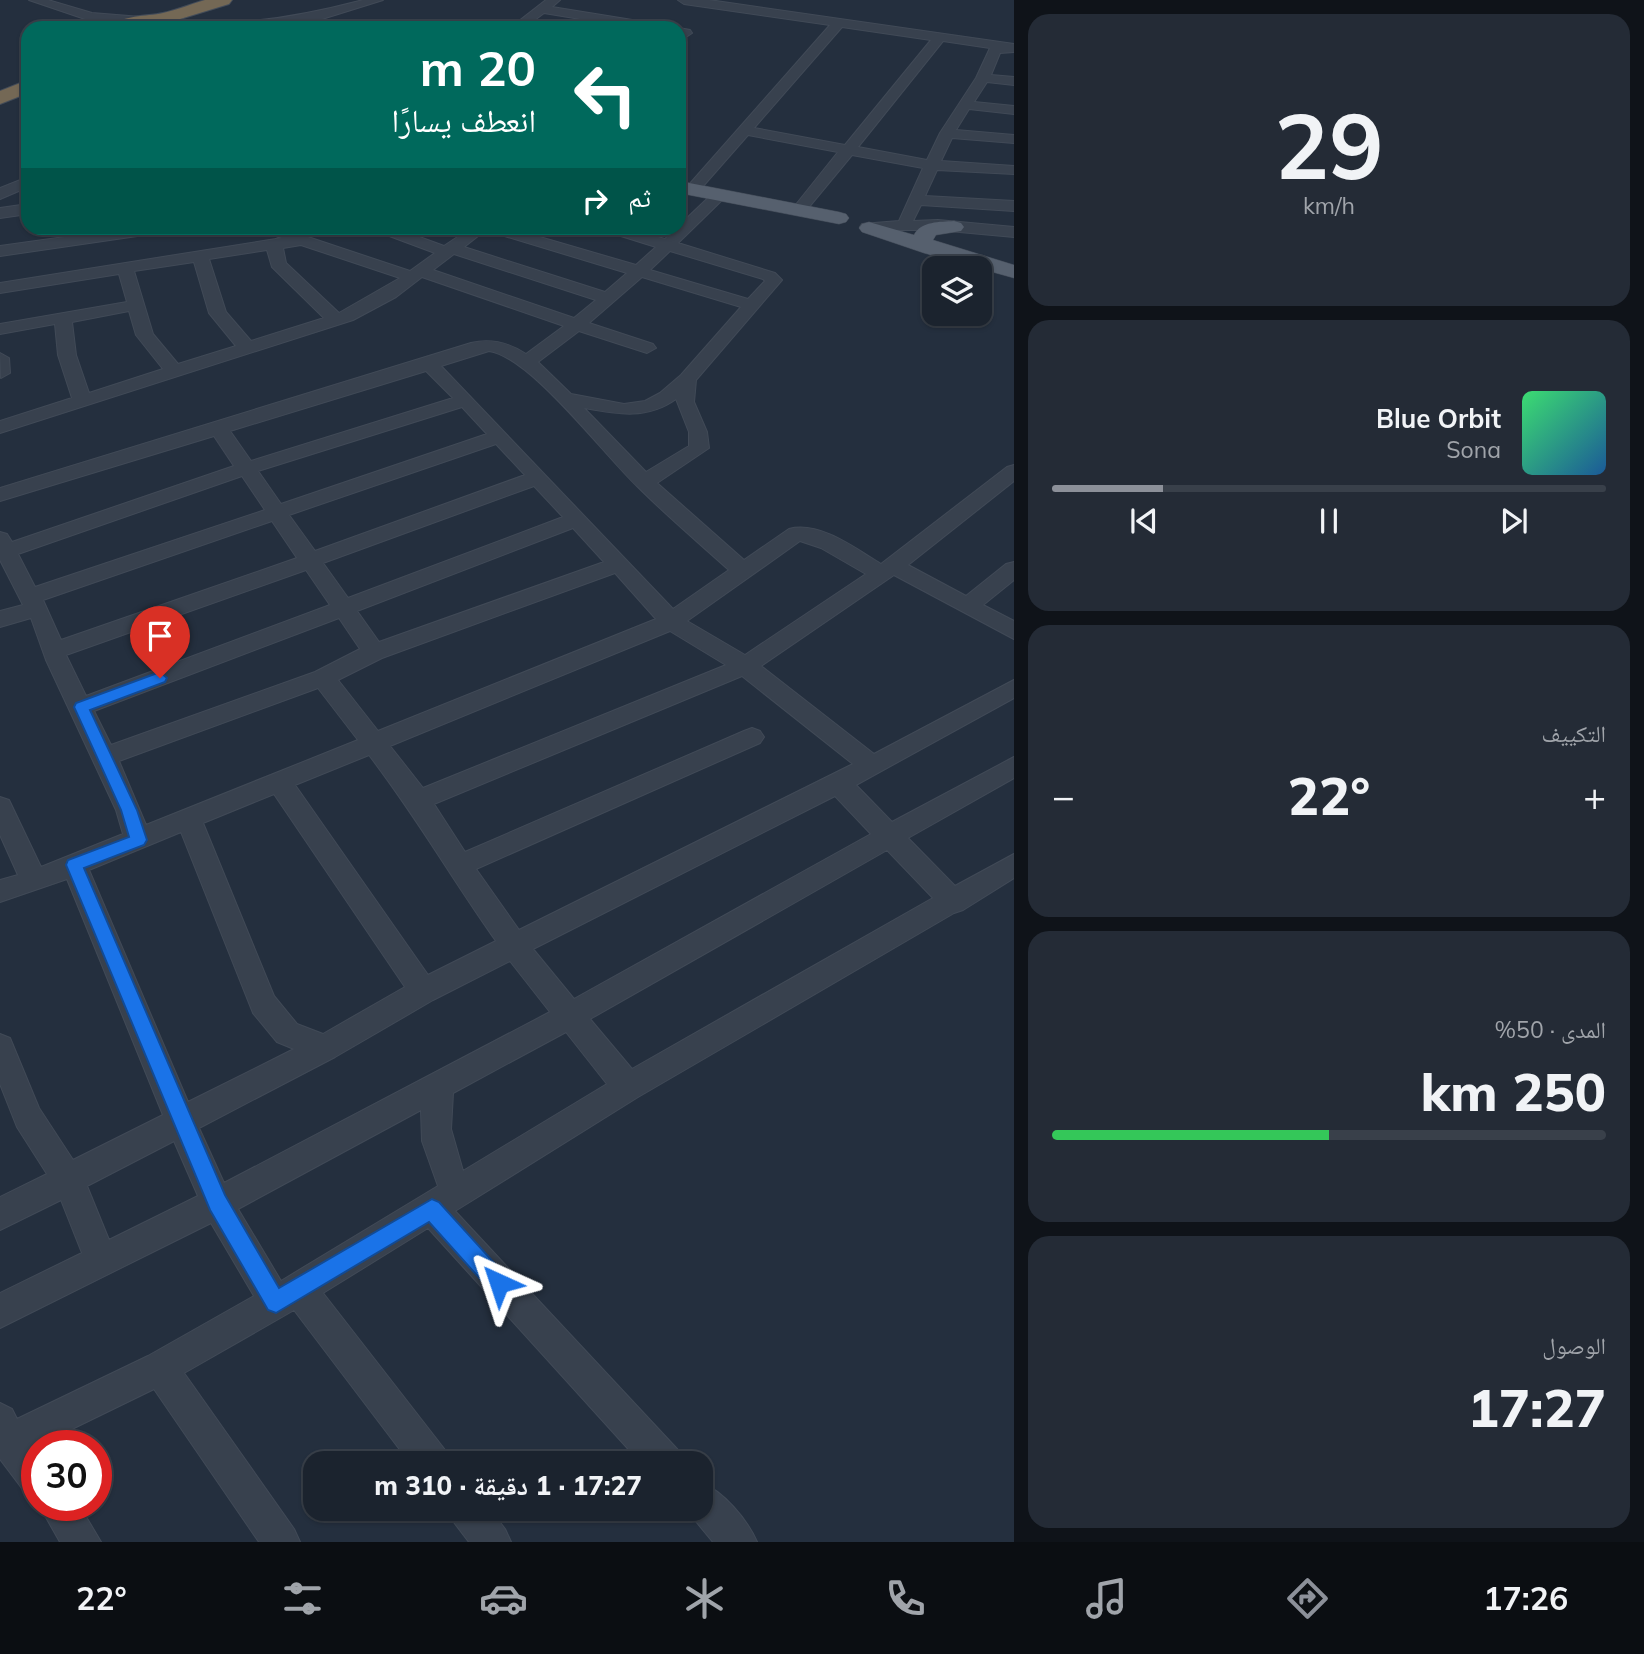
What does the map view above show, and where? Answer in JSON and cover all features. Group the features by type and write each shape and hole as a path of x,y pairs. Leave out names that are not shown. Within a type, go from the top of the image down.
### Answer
{"highway":[{"path":"146,21 223,0"},
{"path":"198,21 243,0"},
{"path":"150,20 162,21"},
{"path":"0,87 21,79"},
{"path":"0,97 21,89"}],"main road":[{"path":"686,191 799,210 932,256"},
{"path":"686,192 713,201 931,249 1014,272"},
{"path":"931,249 923,241 924,233 946,226"},
{"path":"992,274 1014,279"}],"street":[{"path":"35,0 91,17 150,20"},
{"path":"274,21 322,15 376,0"},
{"path":"526,21 554,0"},
{"path":"684,0 1010,47"},
{"path":"542,9 614,21"},
{"path":"91,17 97,21"},
{"path":"686,188 743,130 838,23"},
{"path":"799,210 940,37"},
{"path":"906,220 930,165 947,133 983,78 995,51 1010,47"},
{"path":"983,78 1014,81"},
{"path":"966,104 1014,110"},
{"path":"743,130 930,165 1014,170"},
{"path":"947,133 1014,139"},
{"path":"0,194 21,184"},
{"path":"916,200 1014,206"},
{"path":"686,229 713,201"},
{"path":"0,213 21,210"},
{"path":"851,230 906,220 1014,232"},
{"path":"851,230 946,226"},
{"path":"0,251 110,235"},
{"path":"286,235 647,348"},
{"path":"403,235 608,298"},
{"path":"0,427 336,320 377,301 470,235"},
{"path":"518,235 751,305"},
{"path":"564,398 635,410 667,397 687,379 774,280 769,276 635,235"},
{"path":"527,362 642,271 680,235"},
{"path":"0,288 300,240"},
{"path":"274,244 278,264 336,320"},
{"path":"200,256 218,313 247,347"},
{"path":"125,268 145,335 173,370"},
{"path":"0,329 137,305"},
{"path":"63,318 67,355 82,399"},
{"path":"0,495 429,364 484,344 502,346 527,362 644,482 743,572"},
{"path":"429,364 466,400 671,621 745,666 872,766"},
{"path":"644,482 699,448 698,432 685,402 687,379"},
{"path":"138,840 129,810 105,757 53,651 34,603 3,545 466,400"},
{"path":"218,428 374,652"},
{"path":"0,619 34,603 275,513 498,436"},
{"path":"418,800 745,666 887,569 1014,471"},
{"path":"53,651 536,478"},
{"path":"81,707 344,610 576,520"},
{"path":"0,891 34,881 138,840 671,621 788,538 803,534 968,606 1014,631"},
{"path":"105,757 323,678 374,652 617,565"},
{"path":"968,606 1014,569"},
{"path":"323,678 418,800 458,866 514,944 628,1087"},
{"path":"0,1214 325,1048 423,991 514,944 872,766 1014,688"},
{"path":"458,866 752,737"},
{"path":"0,1311 217,1203 569,1016 1014,766"},
{"path":"278,781 423,991"},
{"path":"838,783 954,902"},
{"path":"0,807 34,881"},
{"path":"188,818 263,1004 287,1033 325,1048"},
{"path":"74,865 217,1203 287,1296 422,1451"},
{"path":"21,1454 5,1431 160,1368 287,1296 628,1087 1014,866"},
{"path":"0,1047 27,1117 69,1181 100,1259"},
{"path":"439,1085 434,1117 444,1201 656,1451"},
{"path":"160,1368 281,1542"},
{"path":"713,1514 738,1542"},
{"path":"68,1521 82,1542"},
{"path":"476,1521 492,1542"}],"route":[{"path":"160,678 81,707 129,810 138,840 74,865 217,1203 276,1303 432,1209 499,1283"}]}
